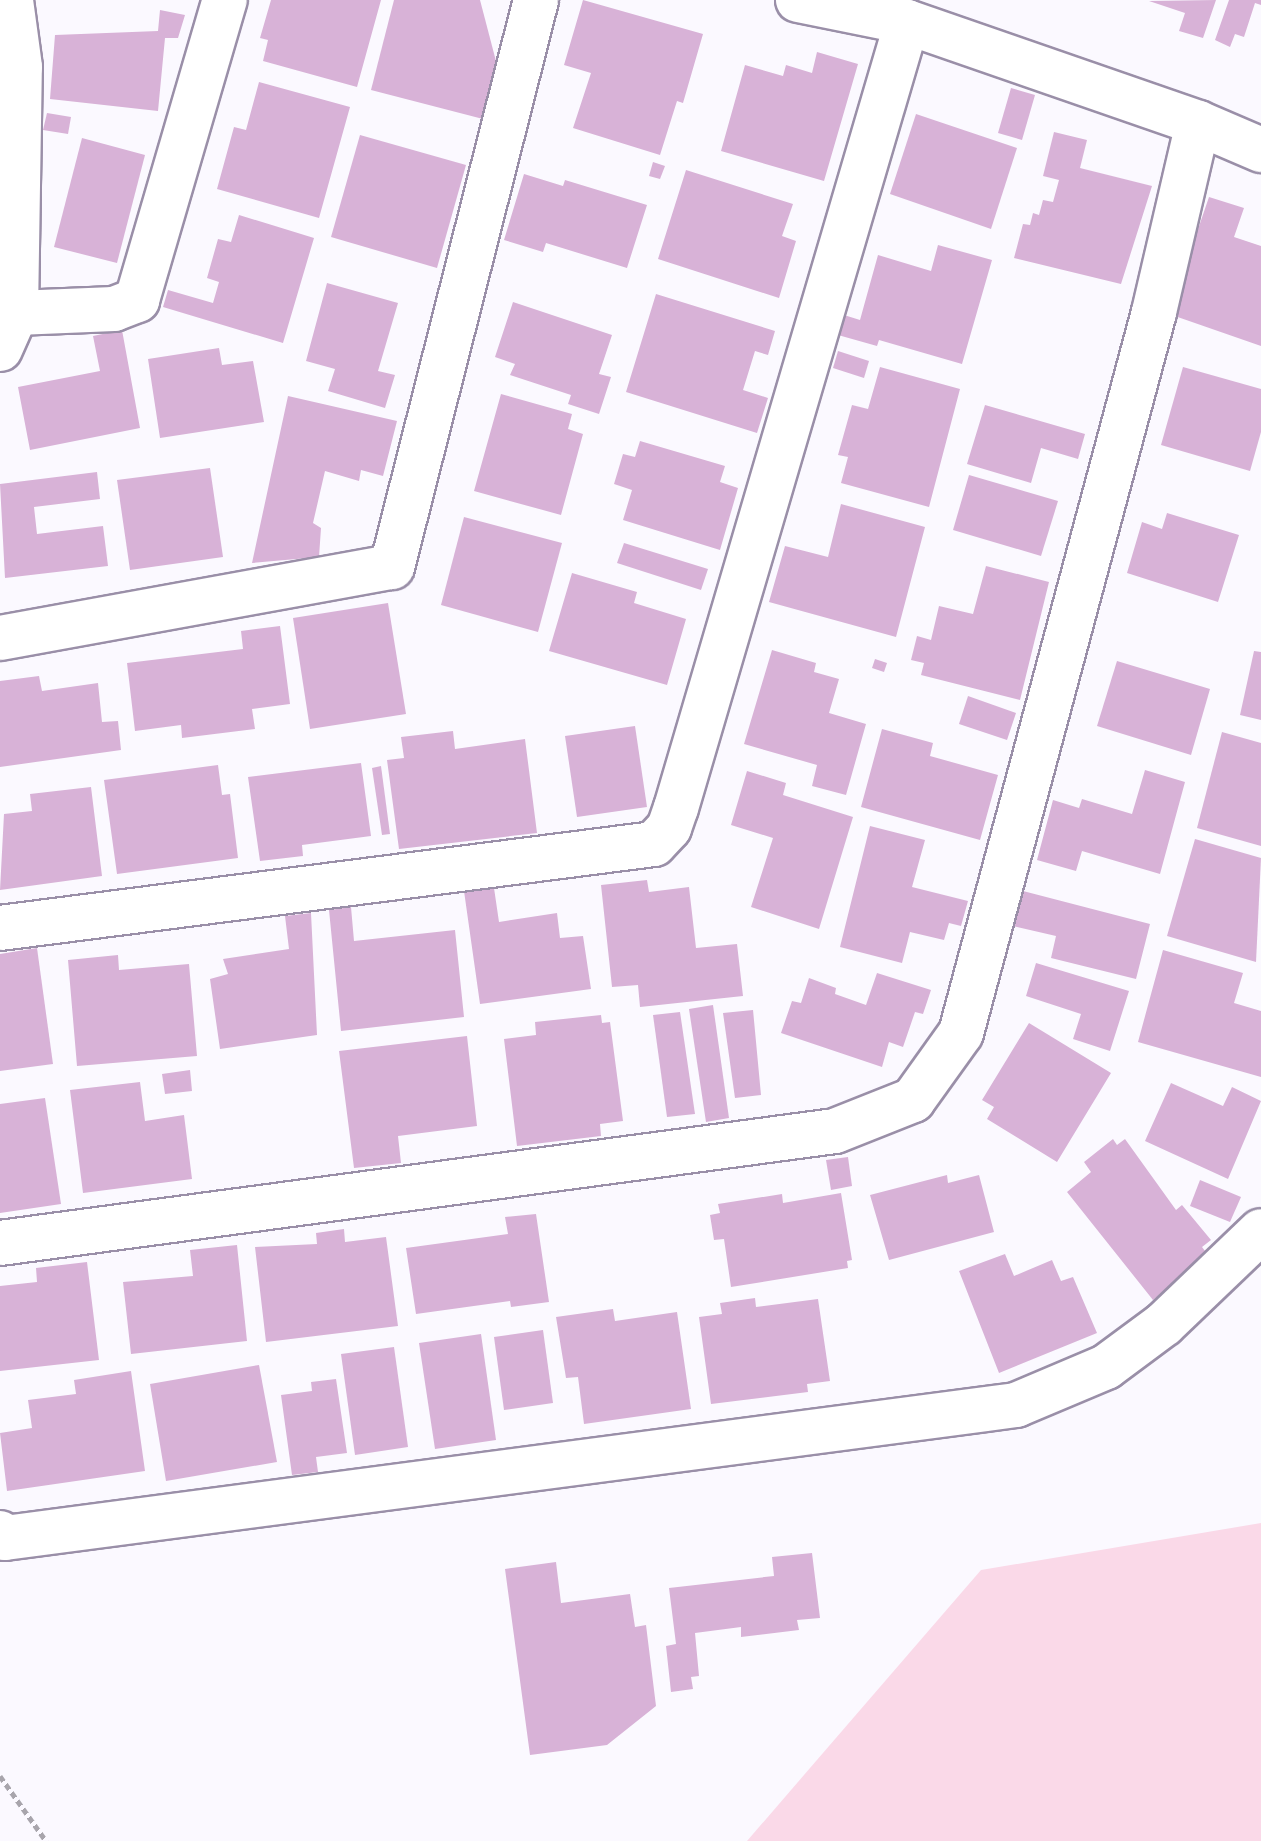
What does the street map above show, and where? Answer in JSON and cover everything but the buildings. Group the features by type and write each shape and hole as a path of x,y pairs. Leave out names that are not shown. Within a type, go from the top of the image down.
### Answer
{"street":[{"path":"11,0 20,67 8,331 114,309 137,300 225,0"},
{"path":"0,638 392,567 536,0"},
{"path":"798,0 907,22 1198,123 1261,150"},
{"path":"0,928 654,844 669,828 676,808 907,22"},
{"path":"0,1243 835,1131 913,1100 961,1033 1154,312 1198,123"},
{"path":"0,1533 5,1538 1016,1405 1106,1367 1164,1324 1261,1231"}],"path":[{"path":"0,1776 46,1841"}],"shaded area":[{"path":"1261,1523 1261,1841 747,1841 981,1570"}]}
